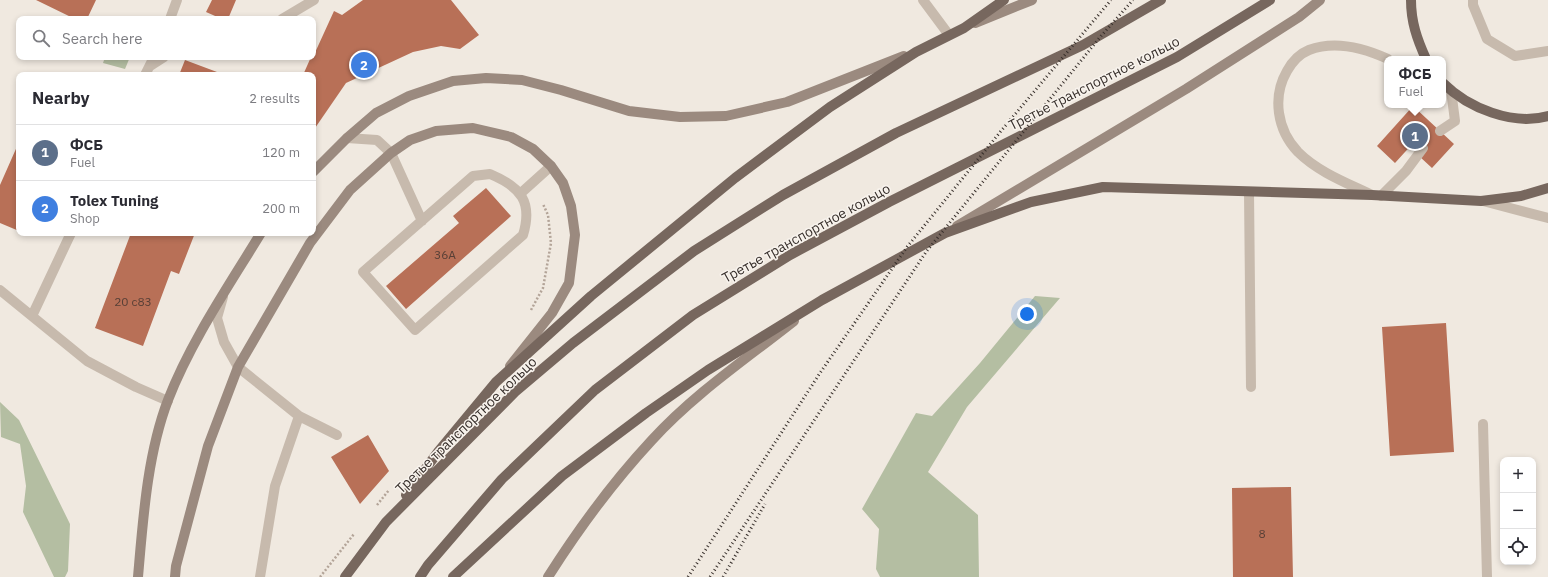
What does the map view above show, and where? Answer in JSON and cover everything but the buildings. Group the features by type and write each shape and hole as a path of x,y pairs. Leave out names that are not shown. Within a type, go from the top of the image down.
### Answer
{"main road":[{"path":"964,28 1004,0"},
{"path":"496,382 591,296 735,178 830,107 916,52 964,28 1032,0"},
{"name":"Третье транспортное кольцо","path":"345,577 386,522 515,392 573,343 694,251 783,195 896,133 1083,46 1161,0"},
{"name":"Третье транспортное кольцо","path":"420,577 428,565 502,479 595,390 693,315 790,255 889,202 1177,57 1270,0"},
{"path":"453,577 562,476 640,417 708,370 822,300 945,233 1186,88 1299,17 1320,0"},
{"path":"1411,0 1411,18 1418,42 1425,56"},
{"path":"316,169 347,138 376,113 409,96 453,81 486,78 522,80 561,90 629,111 680,117 726,116 787,102 916,52"},
{"path":"1446,86 1474,106 1498,115 1539,119 1548,116"},
{"path":"316,235 350,190 391,153 410,140 436,131 473,128 511,137 533,149 551,166 563,183 571,206 575,235 569,283 552,313 438,452 386,522"},
{"path":"945,233 1030,202 1103,188 1377,196 1481,201 1521,196 1548,188"},
{"path":"138,577 144,515 154,450 168,401 194,348 225,292 259,236"},
{"path":"175,577 176,566 208,446 238,367 315,236"},
{"path":"548,577 607,492 653,439 709,387 822,300"}],"street":[{"path":"171,16 177,0"},
{"path":"287,16 314,0"},
{"path":"923,0 949,35"},
{"path":"1473,0 1473,5 1487,39 1514,56 1548,51"},
{"path":"1384,58 1354,47 1328,46 1308,50 1292,62 1281,82 1277,102 1282,126 1298,152 1326,172 1377,196 1406,171 1423,148"},
{"path":"150,66 159,60"},
{"path":"1440,131 1455,121 1446,89"},
{"path":"347,138 377,140 391,153 422,221"},
{"path":"521,193 551,166"},
{"path":"490,174 504,180 521,193 527,208 527,221 523,235 415,330 363,272 422,221 473,176 490,174"},
{"path":"1250,192 1251,387"},
{"path":"1481,201 1548,218"},
{"path":"32,316 70,236"},
{"path":"0,290 87,361 136,387 168,401"},
{"path":"225,292 217,318 224,342 238,367 299,416 337,435"},
{"path":"260,577 275,486 299,416"},
{"path":"1483,424 1487,577"}],"path":[{"path":"530,312 543,288 551,243 548,215 534,182"}],"green space":[{"path":"104,60 129,60 125,69 103,63"},
{"path":"1035,296 1060,298 967,407 928,472 978,515 979,577 880,577 876,569 879,529 862,509 916,413 932,416 980,363"},
{"path":"0,402 19,420 70,524 68,571 65,577 54,577 23,512 26,486 20,444 1,437"}],"railway":[{"path":"688,577 820,373 907,247 1001,131 1111,0"},
{"path":"710,577 926,252 1101,36 1133,0"},
{"path":"723,577 765,504"}],"place":[{"name":"Tolex Tuning","path":"364,65"},
{"name":"ФСБ","path":"1415,136"}]}
